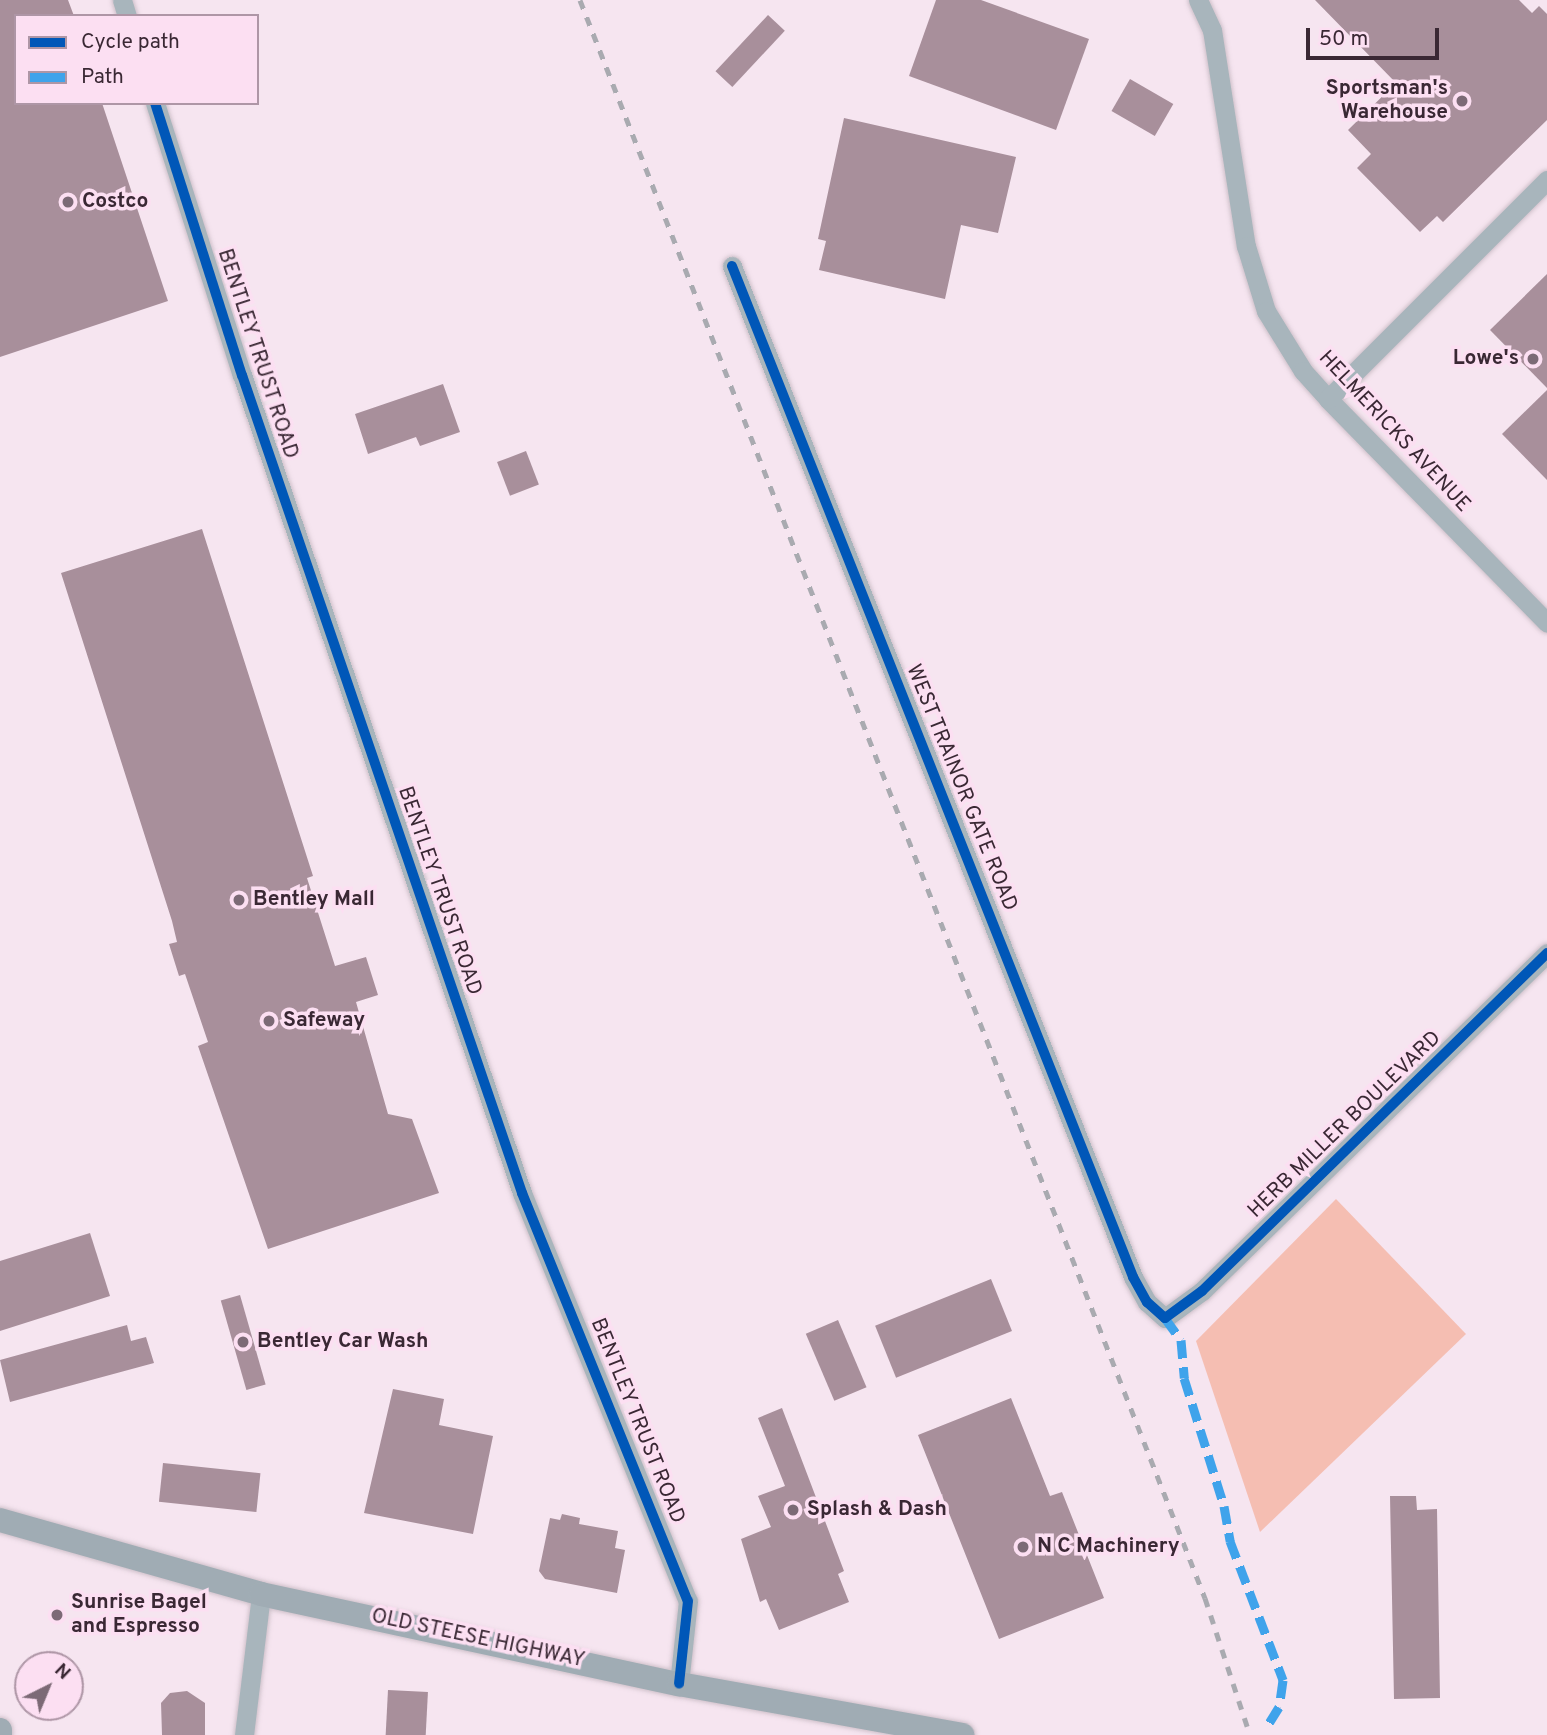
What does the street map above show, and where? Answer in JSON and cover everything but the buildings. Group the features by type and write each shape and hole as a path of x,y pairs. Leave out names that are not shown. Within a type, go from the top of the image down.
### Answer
{"main road":[{"name":"OLD STEESE HIGHWAY","path":"0,1520 261,1594 679,1685 962,1735"}],"street":[{"name":"HELMERICKS AVENUE","path":"1198,0 1212,30 1246,246 1266,311 1303,370 1328,399 1547,623"},
{"name":"BENTLEY TRUST ROAD","path":"156,105 247,388 523,1193 688,1601 679,1685"},
{"path":"1328,399 1547,180"},
{"name":"WEST TRAINOR GATE ROAD","path":"732,266 1133,1277 1147,1301 1165,1318"},
{"name":"HERB MILLER BOULEVARD","path":"1165,1318 1202,1291 1547,953"},
{"path":"244,1735 250,1658 261,1594"}],"shaded area":[{"path":"1336,1199 1466,1334 1260,1532 1196,1341"}],"railway":[{"path":"580,0 1205,1598 1250,1735"}],"marked path":[{"path":"1165,1318 1181,1340 1184,1378 1224,1506 1230,1541 1283,1680 1279,1707 1265,1729"}],"cycle path":[{"path":"156,105 242,375 522,1193 688,1601 679,1684"},
{"path":"732,266 1133,1277 1147,1302 1165,1318 1202,1291 1547,953"}],"place":[{"name":"Sportsman's Warehouse","path":"1462,101"},
{"name":"Costco","path":"68,202"},
{"name":"Lowe's","path":"1533,359"},
{"name":"Bentley Mall","path":"239,900"},
{"name":"Safeway","path":"269,1021"},
{"name":"Bentley Car Wash","path":"243,1342"},
{"name":"Splash & Dash","path":"793,1510"},
{"name":"N C Machinery","path":"1023,1547"},
{"name":"Sunrise Bagel and Espresso","path":"57,1615"}]}
